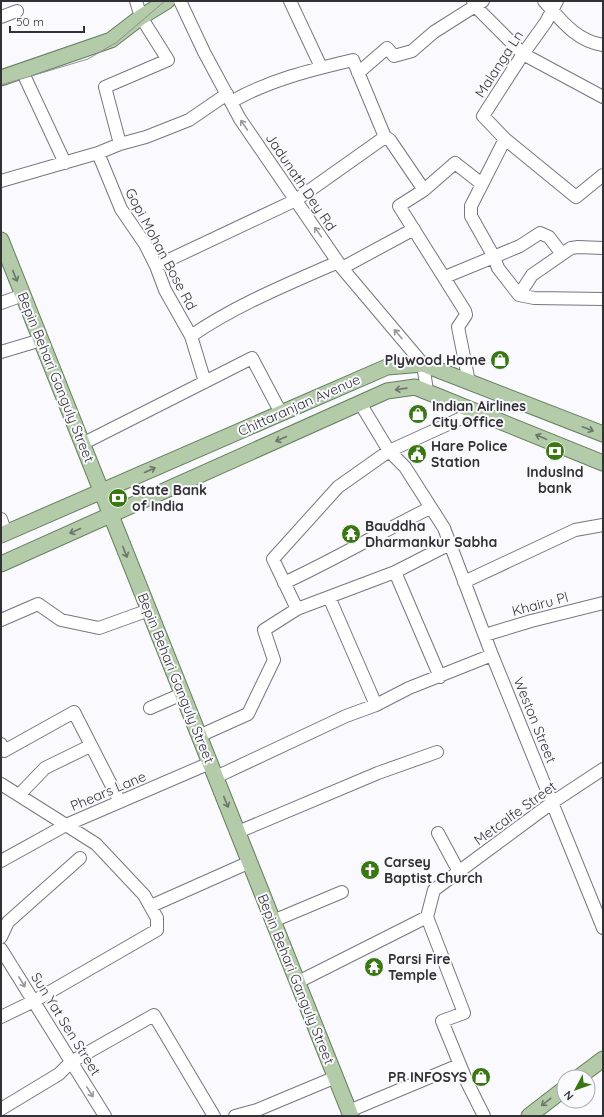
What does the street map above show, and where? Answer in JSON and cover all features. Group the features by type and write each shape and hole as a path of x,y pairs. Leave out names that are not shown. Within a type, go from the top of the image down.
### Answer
{"main road":[{"path":"1,78 111,40 140,17 167,1"},
{"name":"Bepin Behari Ganguly Street","path":"1,240 350,1114"},
{"name":"Chittaranjan Avenue","path":"3,529 101,491 387,367 423,364 603,434"},
{"path":"1,564 387,391 416,387 603,463"},
{"path":"590,1069 603,1059"},
{"path":"529,1116 556,1095"}],"street":[{"path":"120,144 104,87 168,60 140,17 136,1"},
{"name":"Jadunath Dey Rd","path":"180,1 204,52 240,119 340,265 423,364"},
{"path":"290,1 321,67"},
{"path":"358,73 386,48 394,56 412,51 434,32 477,3 523,54 603,97"},
{"path":"551,4 576,35 594,44 603,45"},
{"name":"Malanga Ln","path":"505,140 483,116 523,54 546,22 551,4"},
{"path":"1,17 17,11"},
{"path":"1,181 98,153 120,144 146,137 189,120 229,98 321,67 353,60 385,137 390,140 424,190"},
{"path":"22,71 65,163"},
{"path":"156,266 296,200 385,137"},
{"path":"603,175 576,197 505,140 471,206 471,216 494,257 498,268 519,295 534,298 603,299"},
{"name":"Gopi Mohan Bose Rd","path":"98,153 121,209 145,244 156,266 165,290 191,336 206,382"},
{"path":"469,382 458,327 466,315 466,310 399,206 424,190 455,163 482,184"},
{"path":"191,336 208,324 271,292 340,265 414,229"},
{"path":"445,277 520,246 540,233 549,237 562,254"},
{"path":"519,295 532,275 562,254 578,246 603,248"},
{"path":"1,303 23,295"},
{"path":"1,352 41,340"},
{"path":"82,444 252,358 281,413"},
{"path":"423,364 427,391"},
{"name":"Weston Street","path":"360,403 389,451 405,467 444,528 492,655 603,928"},
{"path":"297,609 273,559 338,486 389,451 477,411"},
{"path":"284,583 334,560 379,532 430,508"},
{"path":"464,582 575,530 603,525"},
{"path":"199,736 248,714 274,660 264,630 297,609 394,572 450,544"},
{"path":"394,572 440,677"},
{"path":"329,597 376,705"},
{"name":"Khairu Pl","path":"485,636 531,621 603,603"},
{"path":"1,620 38,604 61,620 99,628 149,610"},
{"name":"Phears Lane","path":"1,784 19,795 34,807 66,825 120,802 213,770 376,705 409,688 440,677 492,655"},
{"path":"150,708 182,694"},
{"path":"2,749 74,712 90,746 120,802"},
{"path":"19,795 45,768 90,746"},
{"path":"238,832 378,774 437,752"},
{"name":"Metcalfe Street","path":"427,917 434,890 553,802 603,770"},
{"path":"1,861 66,825 96,844 144,896 157,918 157,930 34,1001 1,1017"},
{"path":"438,833 459,872"},
{"path":"1,937 8,922 80,858"},
{"path":"151,906 250,862"},
{"path":"273,921 342,892"},
{"path":"298,982 427,917 464,1013 442,1022 459,1065 484,1116"},
{"name":"Sun Yat Sen Street","path":"1,949 105,1116"},
{"path":"1,1109 59,1074 71,1062 154,1015 214,1116"},
{"path":"350,1114 459,1065"},
{"path":"235,1116 257,1110 336,1077"}],"tram line":[{"path":"1,85 88,59 117,42 165,1"}],"place":[{"name":"Plywood Home","path":"500,360"},
{"name":"Indian Airlines City Office","path":"418,414"},
{"name":"Induslnd bank","path":"555,451"},
{"name":"Hare Police Station","path":"417,454"},
{"name":"State Bank of India","path":"118,498"},
{"name":"Bauddha Dharmankur Sabha","path":"351,534"},
{"name":"Carsey Baptist Church","path":"370,870"},
{"name":"Parsi Fire Temple","path":"374,967"},
{"name":"PR INFOSYS","path":"481,1077"}]}
